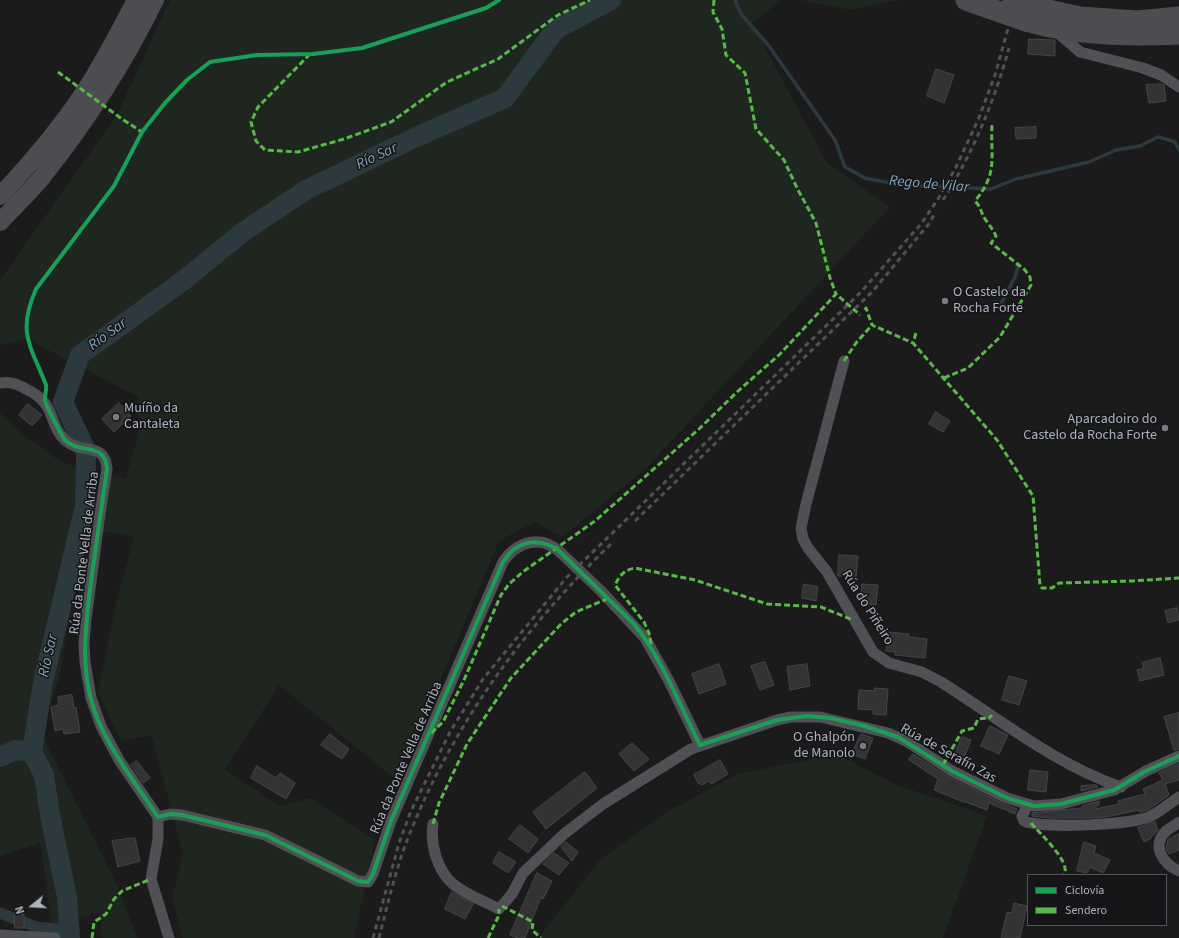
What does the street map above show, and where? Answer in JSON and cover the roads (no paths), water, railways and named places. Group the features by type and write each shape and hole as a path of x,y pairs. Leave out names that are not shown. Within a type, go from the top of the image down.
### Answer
{"highway":[{"path":"966,0 1023,9 1137,21 1179,17"},
{"path":"1023,9 1052,28 1114,35 1179,34"}],"main road":[{"path":"0,196 58,128 83,94 103,62 136,0"},
{"path":"0,235 95,106 115,76 155,0"},
{"path":"0,189 19,175"},
{"path":"0,222 41,178"}],"street":[{"path":"1052,28 1080,52 1143,68 1161,75 1179,88"},
{"name":"Rúa do Piñeiro","path":"844,361 806,504 802,528 803,539 808,548 827,572 873,652 889,663 922,672 941,682 1052,754 1096,779 1121,787"},
{"name":"Rúa da Ponte Vella de Arriba","path":"0,383 19,385 44,400 65,439 75,446 99,452 104,456 107,468 84,642 88,680 94,708 105,736 131,778 158,817 170,814 182,815 265,835 358,881 368,882 373,874 400,798 503,562 514,549 521,544 530,542 547,544 561,553 602,592 645,638 668,679 700,744"},
{"name":"Rúa de Serafín Zas","path":"433,824 431,838 433,846 439,864 447,877 459,888 499,909 512,894 523,873 564,834 603,804 662,766 700,744 784,718 807,716 830,718 868,727 898,737 952,771 1007,798 1028,805 1047,805 1075,801 1121,787 1152,768 1179,756"},
{"path":"1028,805 1022,816 1024,821 1029,823 1060,825 1116,823 1151,816 1179,797"},
{"path":"158,817 158,839 151,879 169,938"},
{"path":"1179,822 1166,831 1159,842 1161,856 1169,867 1179,871"},
{"path":"0,935 55,938"}],"waterway":[{"name":"Río Sar","path":"70,938 67,897 50,815 44,775 32,752 43,682 85,506 86,455 84,446 63,402 80,355 184,280 243,232 306,190 414,138 505,98 555,30 611,0"},
{"name":"Rego de Vilar","path":"735,0 741,14 769,46 835,140 845,167 865,178 906,186 991,189 1016,179 1089,162 1116,150 1140,146 1158,137 1175,142 1179,150"},
{"path":"1001,304 1016,275 1018,264"},
{"path":"0,757 15,750 32,752"},
{"path":"0,913 36,927 70,930"}],"railway":[{"path":"373,938 399,843 411,811 450,732 483,679 567,577 861,292 921,224 938,199 956,167 978,120 995,75 1016,0"},
{"path":"943,200 964,164 982,127 997,88 1009,48"},
{"path":"635,521 872,292 928,225 936,212"},
{"path":"379,938 393,885 410,833 428,792 470,715 521,643 579,576 611,544"}],"place":[{"name":"O Castelo da Rocha Forte","path":"945,301"},
{"name":"Muíño da Cantaleta","path":"116,417"},
{"name":"Aparcadoiro do Castelo da Rocha Forte","path":"1165,428"},
{"name":"O Ghalpón de Manolo","path":"863,746"}]}
